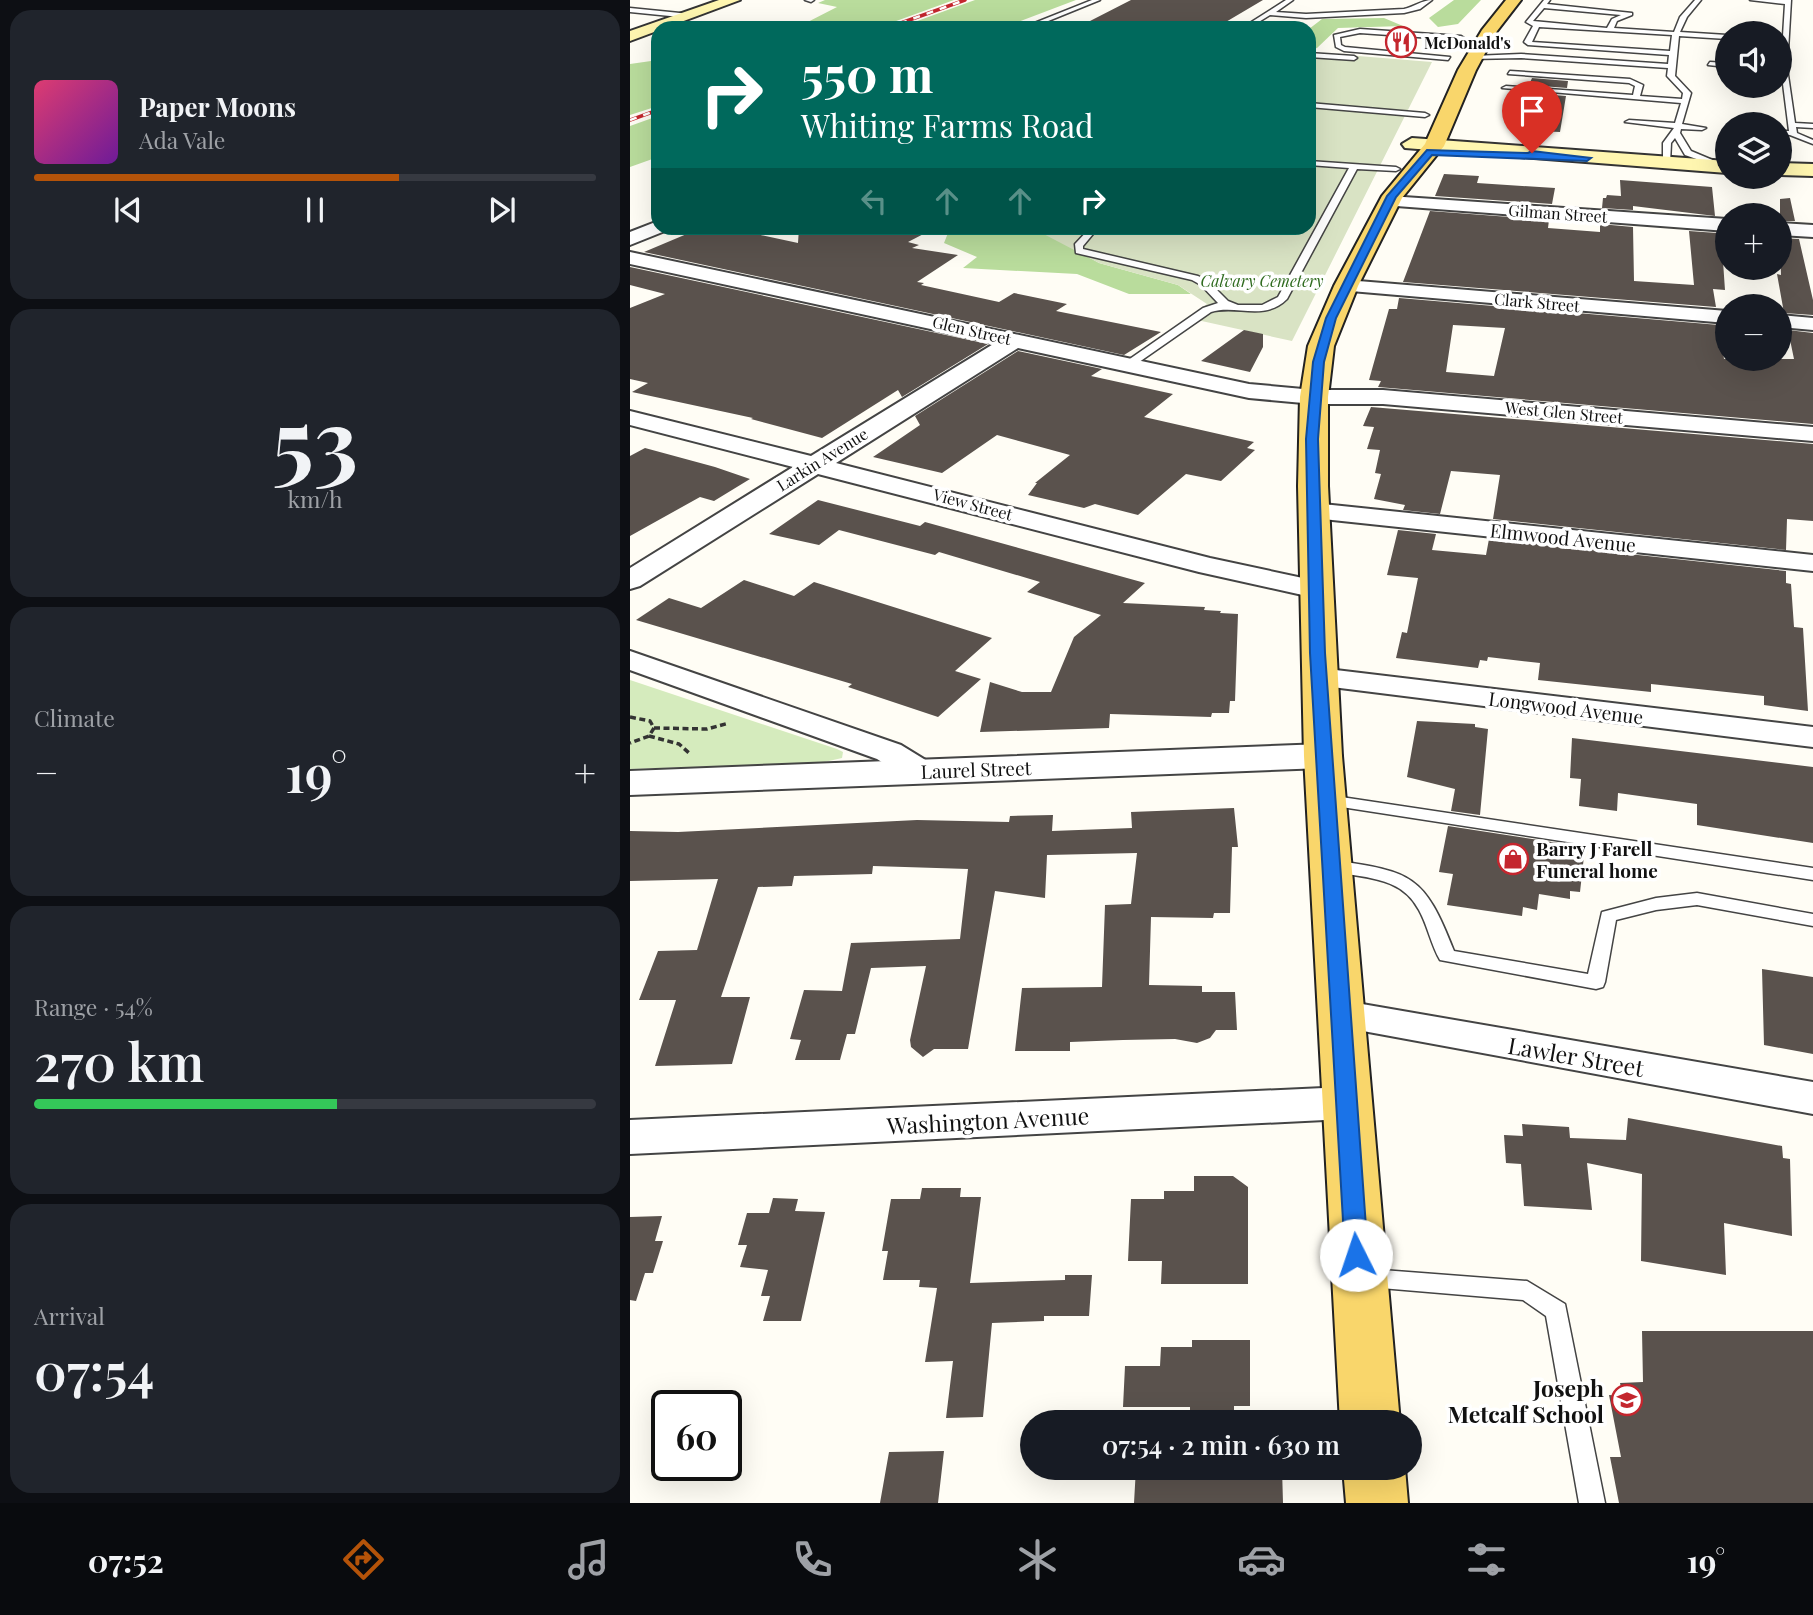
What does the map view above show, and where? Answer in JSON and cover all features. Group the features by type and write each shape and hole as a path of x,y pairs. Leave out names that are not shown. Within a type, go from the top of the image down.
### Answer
{"main road":[{"path":"676,21 733,0"},
{"path":"1369,1410 1325,800 1313,511 1314,397 1321,346 1392,189 1456,94 1473,58 1488,43 1514,0"},
{"path":"630,36 651,29"},
{"path":"1440,64 1466,31 1474,42 1452,79 1456,94"},
{"path":"1421,148 1427,107"},
{"path":"1421,148 1715,166"},
{"path":"1792,169 1813,170"},
{"path":"1375,1480 1377,1503"}],"street":[{"name":"Gilman Street","path":"1392,189 1715,224"},
{"path":"630,239 651,230"},
{"path":"1792,230 1813,232"},
{"name":"Glen Street","path":"630,258 1250,391 1314,397"},
{"name":"Clark Street","path":"1346,286 1715,316"},
{"path":"1792,322 1813,324"},
{"name":"Larkin Avenue","path":"630,580 1016,340"},
{"name":"West Glen Street","path":"1314,397 1383,397 1813,434"},
{"name":"View Street","path":"630,418 1209,566 1316,589"},
{"name":"Elmwood Avenue","path":"1313,511 1813,563"},
{"path":"630,660 889,752 920,771"},
{"name":"Longwood Avenue","path":"1319,677 1813,737"},
{"name":"Laurel Street","path":"630,783 1323,756"},
{"name":"Lawler Street","path":"1339,1014 1813,1098"},
{"name":"Washington Avenue","path":"630,1137 1345,1103"}],"lane":[{"path":"1043,21 1097,0"},
{"path":"1256,21 1290,0"},
{"path":"1269,13 1298,16 1404,11 1418,8 1429,0"},
{"path":"1666,163 1667,143 1677,130 1687,93 1671,76 1677,34 1682,14 1698,0"},
{"path":"1753,0 1788,1 1785,21"},
{"path":"1610,29 1613,21 1630,14 1545,3 1529,22 1537,25 1715,36"},
{"path":"630,10 682,19"},
{"path":"630,17 682,19"},
{"path":"1613,21 1624,22"},
{"path":"1537,25 1527,42 1530,44 1672,60"},
{"path":"1440,64 1338,46 1336,36 1347,32 1466,31"},
{"path":"1377,32 1343,37 1359,42 1420,49 1440,64"},
{"path":"1359,34 1359,42"},
{"path":"1502,49 1672,60"},
{"path":"1316,55 1440,64"},
{"path":"1473,58 1521,56 1672,60"},
{"path":"1710,64 1715,64"},
{"path":"1510,73 1630,81 1639,85 1636,96"},
{"path":"1506,88 1685,101"},
{"path":"1787,98 1793,129 1812,142"},
{"path":"1316,104 1427,107"},
{"path":"1629,122 1677,130 1702,128"},
{"path":"1793,129 1813,126"},
{"path":"1677,130 1688,153 1715,164"},
{"path":"1799,148 1813,149"},
{"path":"1316,163 1354,166 1392,189"},
{"path":"1316,235 1354,166"},
{"path":"1087,235 1077,246 1079,251 1195,278 1209,285 1225,304"},
{"path":"1128,365 1207,310 1225,304 1252,309 1279,302 1316,235"},
{"path":"1325,800 1813,874"},
{"path":"1329,866 1387,874 1415,887 1433,919 1447,956 1596,982 1608,916 1657,904 1697,899 1813,920"},
{"path":"1358,1278 1527,1291 1557,1311 1592,1503"}],"path":[{"path":"631,718 650,721 654,728"},
{"path":"654,728 706,729 741,719"},
{"path":"649,736 654,728"},
{"path":"630,743 649,736 679,744 696,762"}],"green space":[{"path":"825,0 954,0 896,21 810,21 837,7 818,3"},
{"path":"975,0 1076,0 1020,21 917,21"},
{"path":"1454,0 1481,0 1458,24 1438,27 1429,18"},
{"path":"1384,18 1403,26 1338,28 1316,48 1316,24 1322,19"},
{"name":"Calvary Cemetery","path":"1316,53 1432,62 1292,341 1188,318 1207,304 1178,285 1099,263 1046,235 1316,235"},
{"path":"651,61 651,108 630,115 630,64"},
{"path":"651,118 651,160 630,167 630,126"},
{"path":"947,235 1049,235 1099,263 1178,285 1191,294 1129,294 1077,274 963,268 977,257 944,243"},
{"path":"630,680 837,749 843,752 842,758 820,763 630,769"}],"building":[{"path":"1131,0 1263,0 1227,21 1090,21"},
{"path":"1532,78 1568,81 1567,88 1529,85"},
{"path":"1527,93 1566,96 1560,132 1514,130"},
{"path":"1444,174 1479,176 1477,183 1555,188 1552,204 1435,196"},
{"path":"1620,180 1712,187 1715,216 1633,206 1633,210 1602,208 1603,198 1607,195 1621,196"},
{"path":"1790,198 1791,203 1780,203 1780,199"},
{"path":"1430,211 1549,220 1548,228 1600,232 1600,224 1633,227 1634,281 1694,285 1689,231 1715,233 1715,280 1724,280 1725,290 1713,289 1715,307 1403,282"},
{"path":"684,235 761,235 798,243 799,235 922,235 908,242 919,245 912,248 958,255 917,282 924,283 921,285 999,302 1014,293 1067,304 1056,311 1161,332 1124,355 644,252"},
{"path":"1792,239 1799,239 1813,300 1813,315 1792,314 1792,294 1781,294 1778,280 1792,280"},
{"path":"630,267 988,344 902,397 898,390 822,438 751,419 753,418 632,392 648,383 630,379 630,308 665,294 630,285"},
{"path":"1399,298 1715,325 1715,371 1792,371 1792,330 1813,333 1813,424 1378,387 1381,381 1369,380 1389,309 1397,309","holes":["1453,325 1505,328 1494,376 1446,372"]},
{"path":"1244,330 1263,334 1263,347 1250,372 1201,361"},
{"path":"1018,351 1102,369 1091,376 1173,394 1144,417 1254,442 1247,448 1255,450 1221,481 1186,474 1138,515 1095,504 1084,508 1028,495 1035,483 1070,455 997,435 942,473 873,457 920,425 915,416"},
{"path":"1371,407 1813,444 1813,521 1787,519 1786,550 1493,519 1500,475 1451,471 1440,514 1403,510 1405,505 1374,499 1381,474 1375,473 1380,450 1367,449 1374,427 1363,426"},
{"path":"645,448 750,479 714,501 700,497 630,536 630,456"},
{"path":"818,500 920,526 925,522 1145,583 1123,603 1205,607 1204,610 1238,614 1235,701 1230,701 1229,713 1212,713 1211,717 1110,714 1109,728 980,732 990,682 1022,692 1051,692 1074,637 1101,615 1027,592 1040,582 939,552 935,555 839,530 819,545 769,534"},
{"path":"1398,530 1436,534 1432,550 1486,555 1489,539 1786,571 1786,583 1791,584 1794,627 1803,628 1808,711 1764,705 1764,696 1651,684 1651,692 1538,680 1540,663 1488,657 1487,661 1480,660 1478,668 1396,658 1402,632 1407,633 1418,578 1387,575"},
{"path":"744,580 794,596 814,582 992,638 955,671 981,679 938,717 848,687 852,684 636,620 669,598 701,608"},
{"path":"1417,721 1475,724 1475,727 1488,729 1480,815 1451,811 1455,789 1407,777"},
{"path":"1572,738 1813,767 1813,843 1697,825 1697,804 1618,793 1617,811 1579,806 1581,779 1570,778"},
{"path":"1234,808 1238,847 1232,847 1230,913 1214,913 1213,918 1151,917 1149,985 1202,986 1202,992 1235,992 1237,1030 1216,1030 1210,1038 1197,1043 1175,1039 1070,1042 1070,1051 1015,1051 1022,988 1102,987 1105,905 1131,904 1137,853 1047,855 1045,898 995,891 968,1049 934,1049 923,1057 911,1047 910,1040 926,966 871,968 855,1034 847,1034 840,1060 795,1060 801,1040 790,1039 804,990 842,991 851,943 960,939 968,869 873,866 872,874 794,876 792,886 758,887 721,997 750,997 732,1064 655,1066 676,1000 639,1000 658,951 697,950 718,879 630,881 630,831 678,832 917,820 1009,822 1010,816 1053,815 1052,831 1132,828 1131,812"},
{"name":"Barry J Farell Funeral home","path":"1448,826 1585,847 1580,892 1570,891 1570,899 1539,894 1537,910 1523,907 1522,916 1447,905 1453,874 1439,872"},
{"path":"1762,969 1813,977 1813,1054 1764,1045"},
{"path":"1628,1118 1782,1146 1783,1158 1790,1159 1792,1236 1724,1223 1726,1275 1641,1261 1642,1174 1587,1163 1592,1210 1524,1206 1521,1164 1506,1163 1504,1135 1523,1136 1522,1124 1569,1127 1570,1138 1626,1140"},
{"path":"1194,1176 1233,1176 1248,1187 1248,1284 1161,1284 1162,1261 1128,1261 1131,1199 1164,1199 1164,1191 1194,1191"},
{"path":"922,1188 961,1188 960,1197 981,1197 970,1283 1065,1280 1065,1275 1092,1275 1089,1316 1044,1316 1044,1321 992,1323 983,1417 946,1418 953,1361 925,1362 937,1288 919,1287 920,1280 883,1280 888,1251 882,1251 891,1199 920,1199"},
{"path":"773,1198 798,1199 795,1211 825,1212 801,1321 763,1321 770,1296 761,1296 768,1270 740,1267 747,1245 738,1245 747,1213 769,1213"},
{"path":"662,1216 655,1241 663,1241 653,1273 645,1273 636,1301 630,1300 630,1217"},
{"path":"1642,1331 1813,1331 1813,1503 1619,1503 1610,1457 1621,1457 1609,1395 1623,1396 1620,1383 1643,1382"},
{"path":"1192,1340 1250,1340 1250,1406 1234,1406 1234,1410 1123,1407 1125,1366 1160,1366 1161,1347 1192,1347"},
{"path":"944,1451 938,1503 880,1503 889,1452"},
{"path":"1135,1480 1282,1480 1283,1503 1134,1503"}],"railway":[{"path":"906,21 965,0"},
{"path":"630,120 651,112"}],"place":[{"name":"McDonald's","path":"1401,42"},
{"name":"Barry J Farell Funeral home","path":"1513,859"},
{"name":"Joseph Metcalf School","path":"1627,1400"}],"route":[{"path":"1356,1255 1317,653 1312,439 1318,362 1331,318 1392,196 1430,152 1587,158 1532,153"}]}
